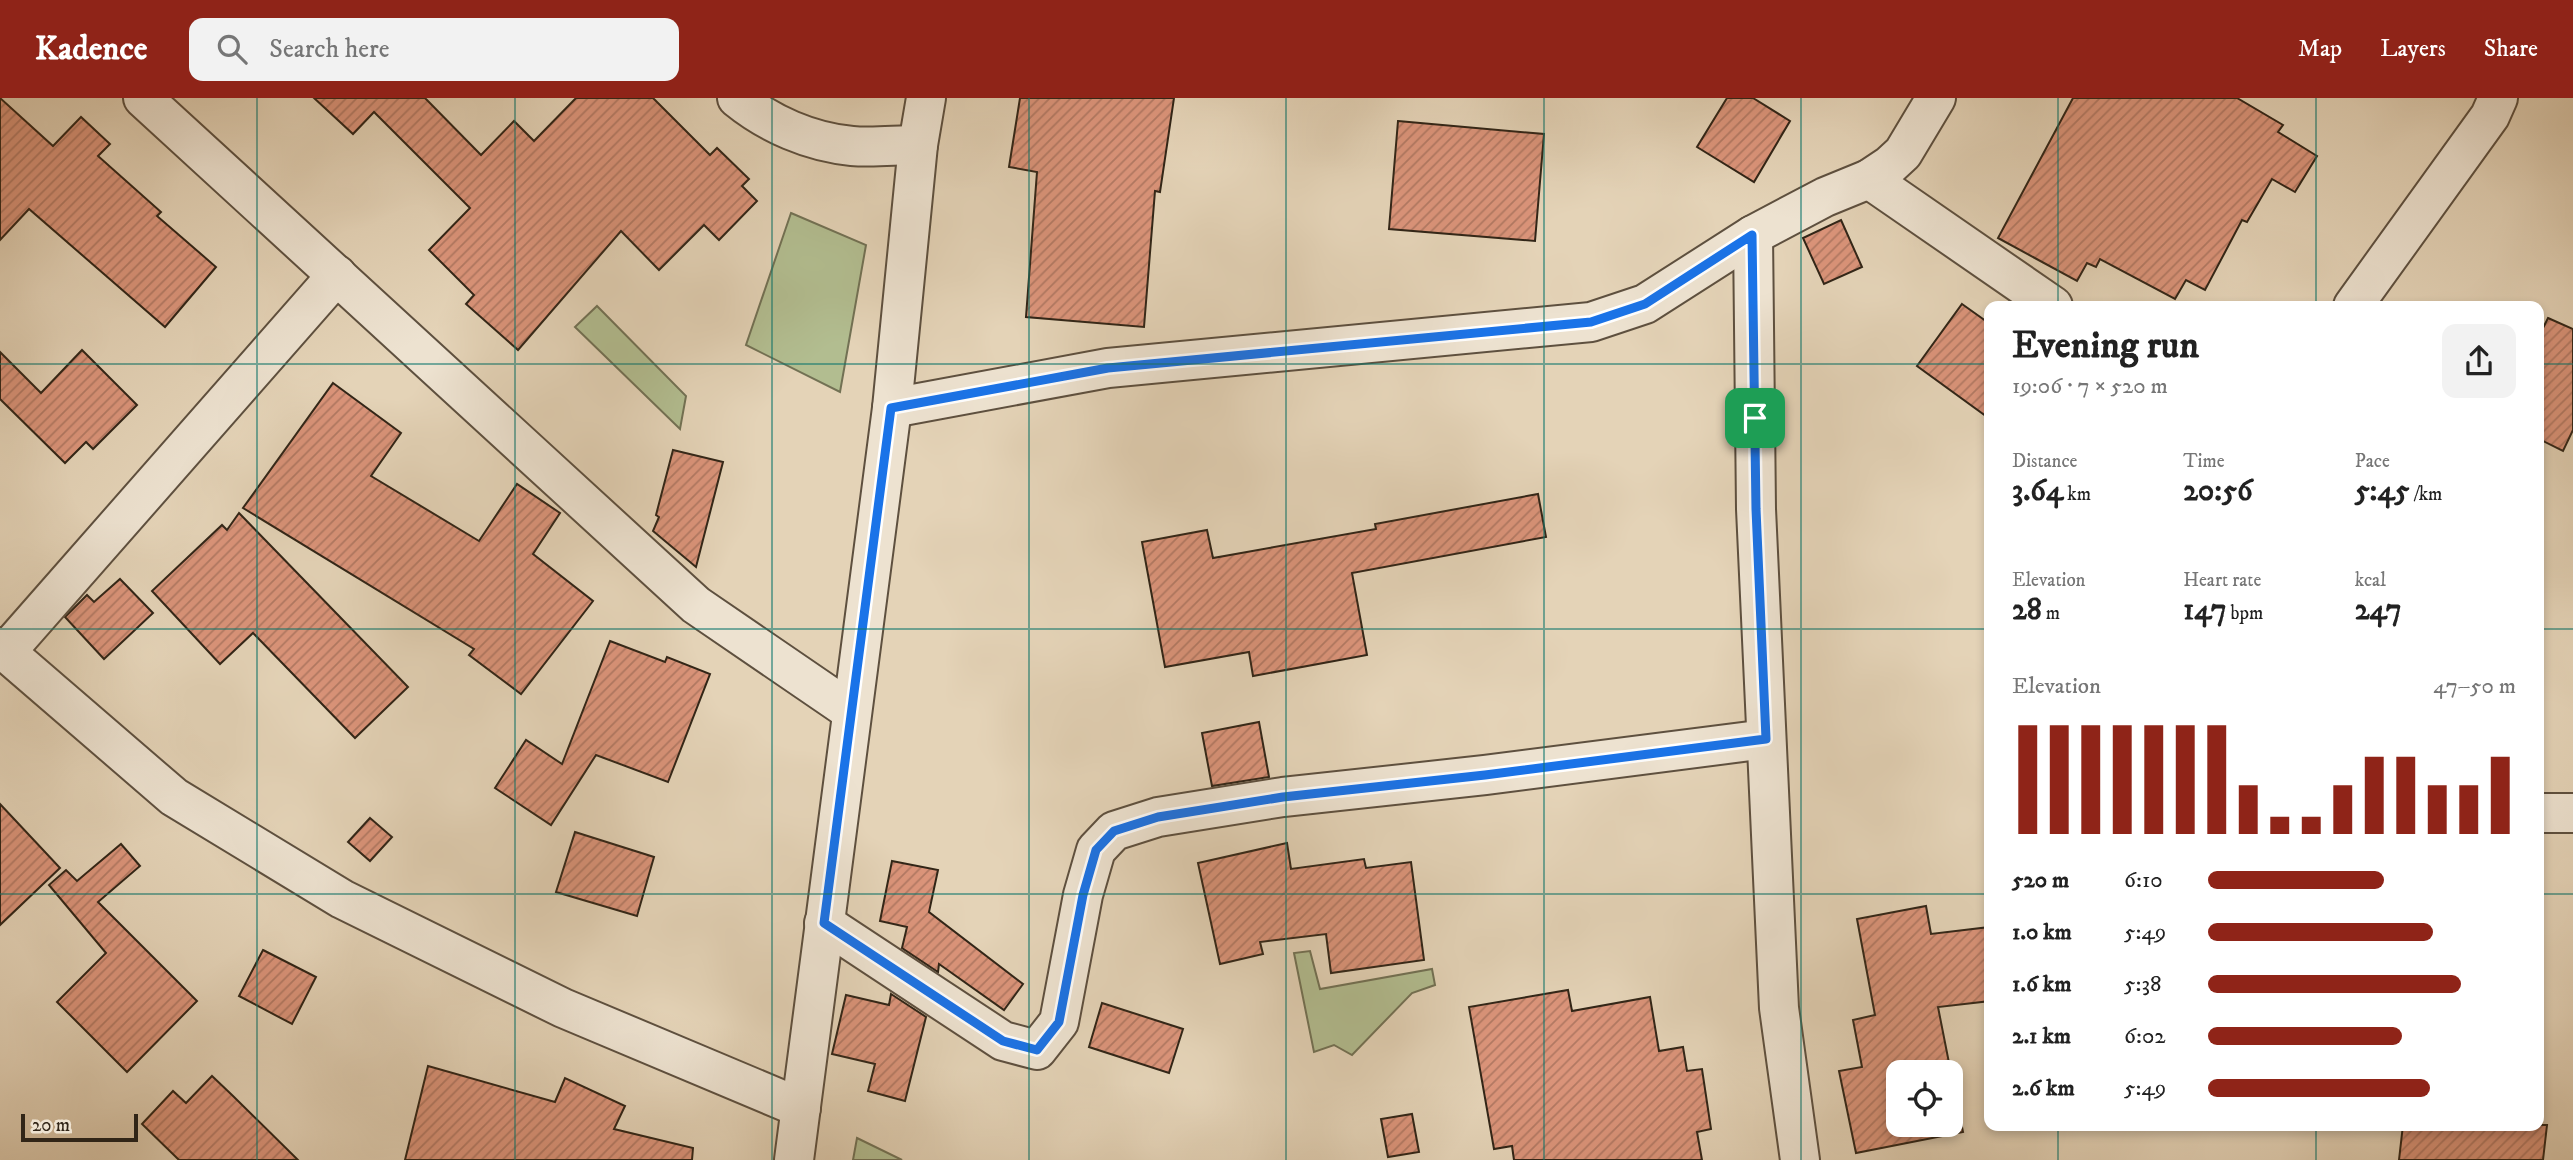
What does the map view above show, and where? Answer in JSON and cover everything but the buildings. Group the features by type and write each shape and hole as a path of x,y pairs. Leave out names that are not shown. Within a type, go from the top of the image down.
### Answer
{"street":[{"path":"143,98 696,605 851,711"},
{"path":"737,98 776,124 812,138 852,146 918,145"},
{"path":"794,1160 891,408 918,145 926,98"},
{"path":"891,408 1108,368 1591,322 1645,304 1752,235 1825,197 1869,179 1903,153 1936,98"},
{"path":"2357,301 2490,116 2498,98"},
{"path":"1869,179 2046,301"},
{"path":"1752,235 1756,509 1779,1008 1800,1160"},
{"path":"337,275 2,650 174,797 342,899 563,1008 802,1108"},
{"path":"824,923 1003,1041 1037,1050 1059,1022 1083,895 1096,850 1114,831 1158,817 1283,797 1485,775 1766,739"},
{"path":"2544,813 2573,813"}],"green space":[{"path":"791,213 866,245 840,392 746,345"},
{"path":"597,306 686,396 680,429 575,327"},
{"path":"1310,951 1320,989 1432,969 1435,985 1412,993 1352,1055 1334,1045 1314,1052 1294,953"},
{"path":"857,1138 902,1160 853,1160"}],"route":[{"path":"1752,235 1755,418 1756,509 1766,739 1485,775 1283,797 1158,817 1114,831 1096,850 1083,895 1059,1022 1037,1050 1003,1041 824,923 891,408 1108,368 1591,322 1645,304 1752,235"}]}
